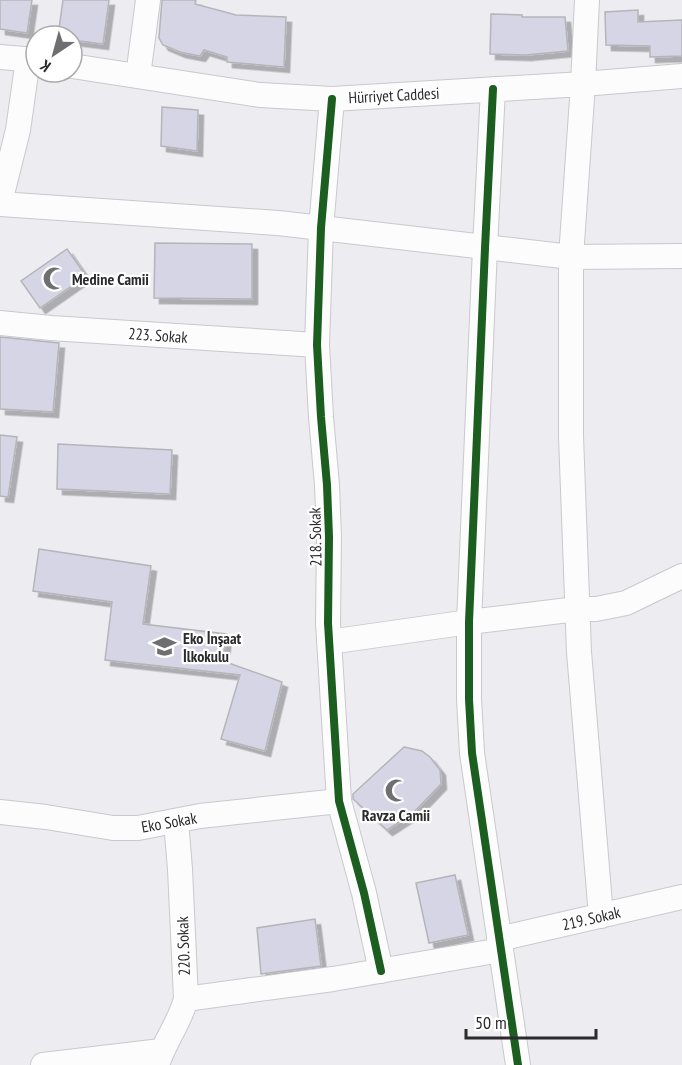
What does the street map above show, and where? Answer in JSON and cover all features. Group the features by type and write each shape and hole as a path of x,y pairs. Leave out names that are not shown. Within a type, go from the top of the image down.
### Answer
{"street":[{"path":"138,76 148,0"},
{"path":"587,0 584,84 571,256 571,436 579,652 601,916"},
{"path":"0,57 24,59"},
{"name":"Hürriyet Caddesi","path":"84,68 260,95 332,99 682,76"},
{"path":"27,84 0,203 278,223 571,256 682,256"},
{"path":"493,89 469,622 469,699 472,753 518,1065"},
{"name":"218. Sokak","path":"332,99 321,228 317,345 328,495 329,642 339,801 364,893 381,971"},
{"name":"223. Sokak","path":"0,323 317,345"},
{"path":"329,642 469,622 577,609 596,609 626,603 682,576"},
{"name":"Eko Sokak","path":"0,812 113,828 138,828 200,816 339,801"},
{"name":"220. Sokak","path":"159,1058 186,999 176,821"},
{"name":"219. Sokak","path":"186,999 381,971 500,944 601,916 682,897"},
{"path":"44,1065 159,1058"}],"building":[{"path":"0,0 32,0 28,24 24,24 24,33 0,29"},
{"path":"63,0 109,0 103,44 84,42 84,24 60,24"},
{"path":"162,0 196,0 195,4 236,15 286,17 284,67 227,62 227,57 204,50 200,56 180,52 163,45 159,38"},
{"path":"638,10 638,22 682,20 682,56 650,57 650,46 606,45 605,12"},
{"path":"491,14 565,17 568,51 526,55 490,54"},
{"path":"162,107 198,110 197,151 161,146"},
{"path":"155,243 252,244 252,299 154,298"},
{"name":"Medine Camii","path":"67,249 86,276 40,308 21,281"},
{"path":"0,337 59,343 53,412 0,409"},
{"path":"0,435 17,437 8,497 0,496"},
{"path":"58,444 172,450 170,494 57,489"},
{"path":"39,549 151,566 143,624 226,634 223,661 282,682 265,751 221,739 240,675 105,660 112,602 33,591"},
{"name":"Ravza Camii","path":"404,747 422,751 430,757 440,770 441,784 412,814 387,830 353,799 353,794"},
{"path":"455,875 468,935 429,943 416,883"},
{"path":"315,919 321,966 261,974 257,928"}],"cycle path":[{"path":"493,89 469,622 469,699 472,753 518,1065"},
{"path":"332,99 321,228 317,345 327,485 328,623 339,801 364,893 381,971"}],"place":[{"name":"Medine Camii","path":"54,279"},
{"name":"Eko İnşaat İlkokulu","path":"165,647"},
{"name":"Ravza Camii","path":"396,790"}]}
